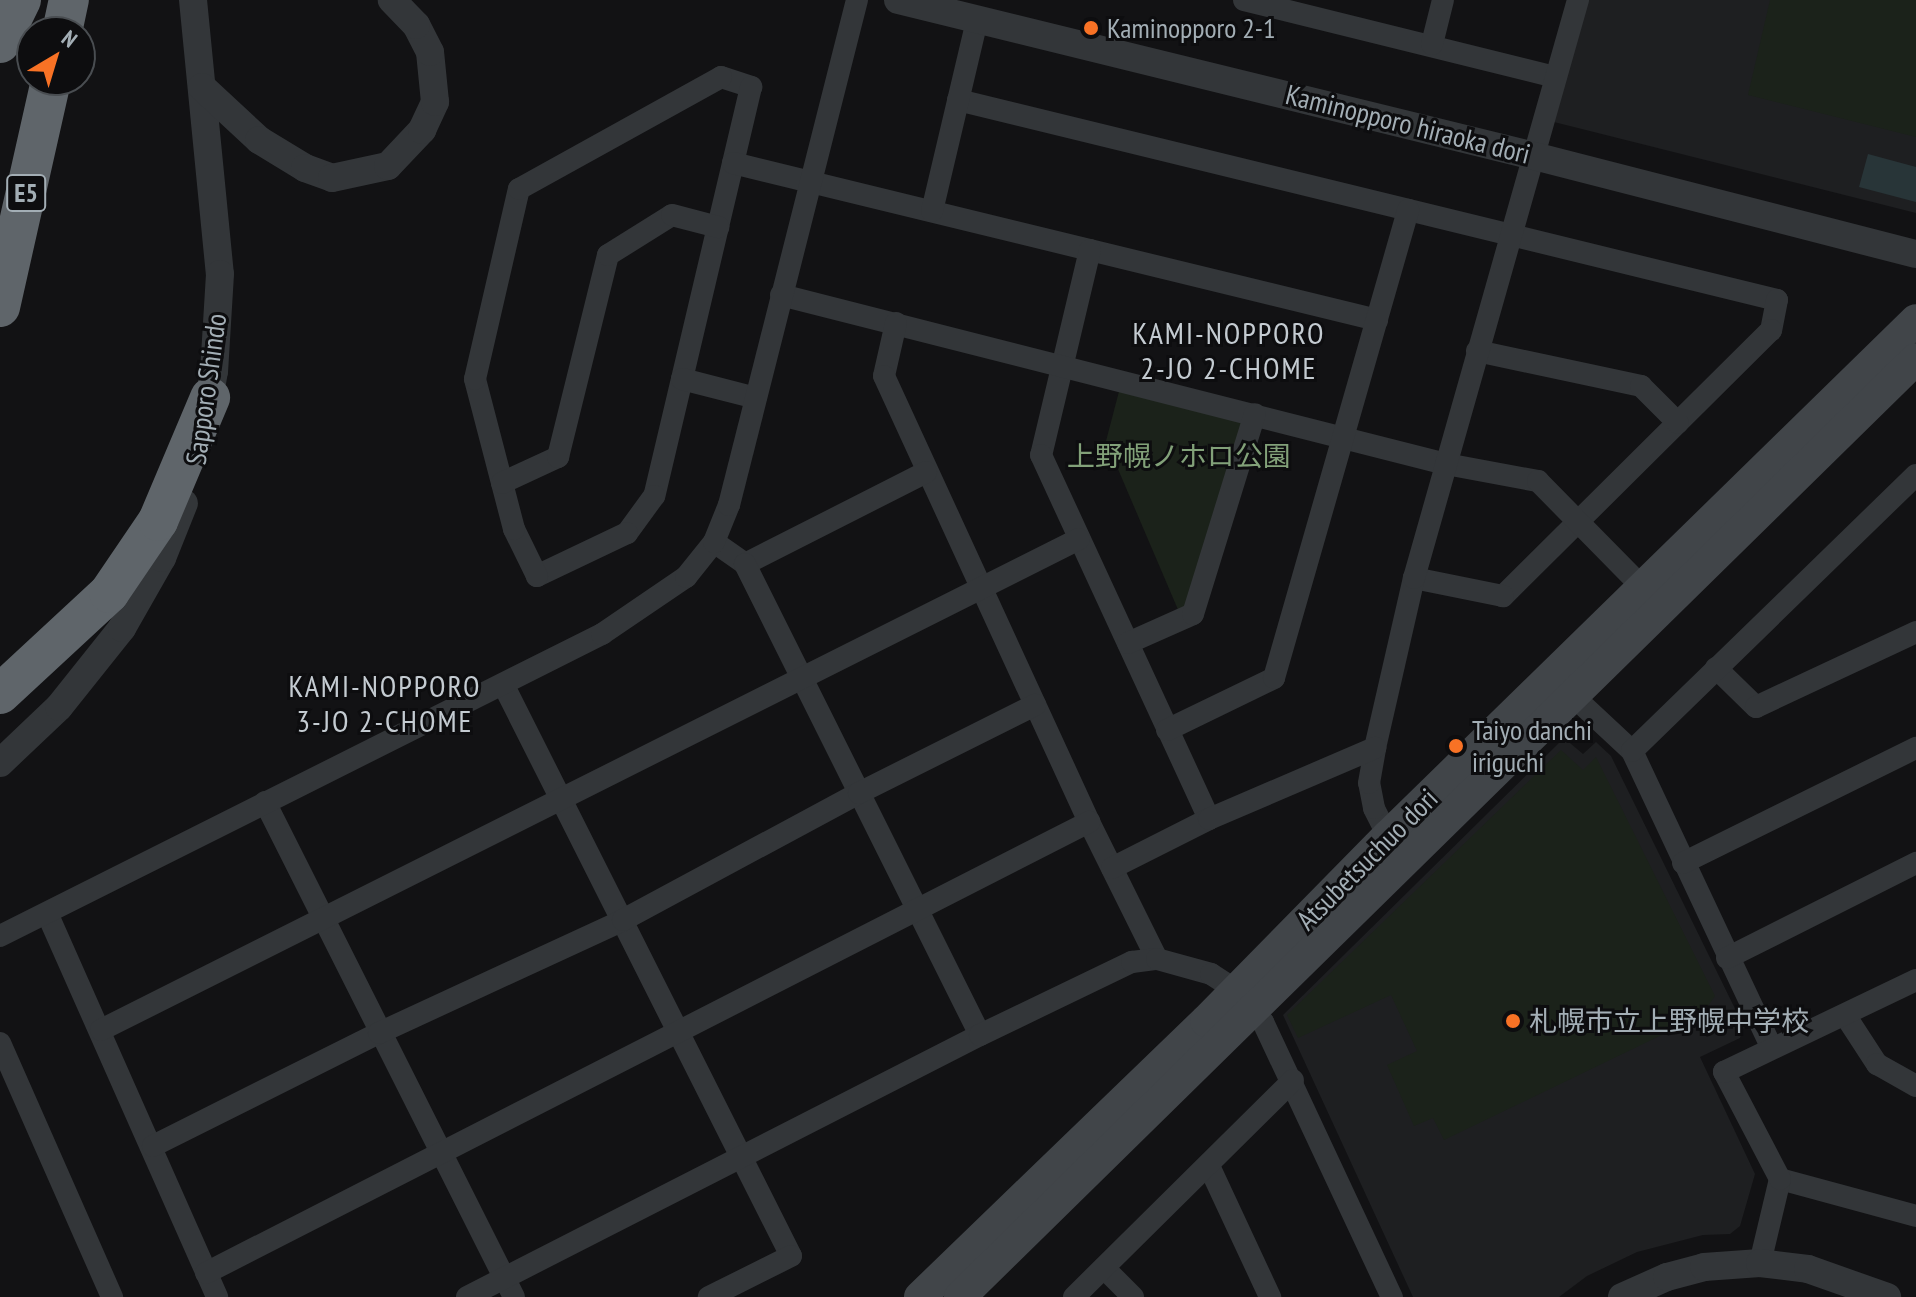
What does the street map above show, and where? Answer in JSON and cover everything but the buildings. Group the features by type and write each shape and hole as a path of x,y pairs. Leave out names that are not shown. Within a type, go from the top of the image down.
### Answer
{"highway":[{"path":"0,7 5,0"},
{"path":"0,43 21,0"},
{"name":"E5","path":"0,307 47,96"},
{"path":"0,694 109,593 158,521 210,398"}],"main road":[{"name":"Atsubetsuchuo dori","path":"960,1297 1244,1000 1388,836 1916,320"},
{"name":"Atsubetsuchuo dori","path":"920,1297 1573,696 1916,359"}],"street":[{"name":"Sapporo Shindo","path":"0,763 59,707 129,617 162,558 197,467 210,398 220,274 193,0"},
{"path":"202,87 259,140 305,168 332,178 388,166 422,130 435,102 430,52 416,25 392,0"},
{"path":"0,936 602,634 686,577 714,542 729,505 808,181 857,0"},
{"name":"Kaminopporo hiraoka dori","path":"898,0 978,17 1916,254"},
{"path":"1244,0 1324,10 1432,44 1556,77"},
{"path":"1432,44 1443,0"},
{"path":"1388,836 1374,808 1369,783 1375,748 1414,578 1578,0"},
{"path":"932,211 978,17"},
{"path":"721,77 751,87 733,163 654,496 627,533 537,576 514,529 475,379 519,189 721,77"},
{"path":"958,100 1777,300 1771,330 1503,596 1414,578"},
{"path":"733,163 1377,320"},
{"path":"1167,730 1274,678 1408,210"},
{"path":"502,483 558,457 608,255 672,215 718,227"},
{"path":"1090,250 1041,455 1209,819"},
{"path":"781,295 1063,364 1446,464 1538,481 1642,587"},
{"path":"896,323 884,376 1089,822 1157,959"},
{"path":"1477,351 1641,386 1678,423"},
{"path":"682,379 756,398"},
{"path":"1128,643 1193,614 1255,414"},
{"path":"745,564 926,472"},
{"path":"1632,751 1916,475"},
{"path":"101,1030 1079,539"},
{"path":"714,542 745,564 980,1035"},
{"path":"1716,668 1756,707 1916,632"},
{"path":"503,684 791,1256 709,1297"},
{"path":"1573,696 1632,751 1772,1048"},
{"path":"153,1146 379,1033 623,920 859,793 1035,705"},
{"path":"1112,868 1209,819 1375,748"},
{"path":"1683,863 1916,748"},
{"path":"265,802 509,1288"},
{"path":"206,1273 677,1029 1089,822"},
{"path":"1727,958 1916,863"},
{"path":"47,913 153,1146 217,1297"},
{"path":"467,1297 509,1288 742,1159 980,1035 1132,962 1157,959 1211,974 1244,1000 1293,1080 1392,1297"},
{"path":"1760,1263 1780,1179 1724,1072 1916,980"},
{"path":"1845,1015 1877,1064 1916,1086"},
{"path":"0,1043 112,1297"},
{"path":"1074,1297 1293,1080"},
{"path":"1209,1166 1270,1297"},
{"path":"1780,1179 1916,1216"},
{"path":"1622,1297 1667,1277 1704,1267 1760,1263 1808,1269 1887,1297"},
{"path":"1104,1268 1133,1297"}],"shaded area":[{"path":"1586,0 1916,0 1916,213 1550,121"},
{"path":"1868,154 1916,167 1916,202 1859,187"},
{"name":"札幌市立上野幌中学校","path":"1564,738 1583,754 1596,742 1611,756 1744,1027 1740,1038 1700,1057 1755,1174 1740,1226 1730,1234 1703,1235 1637,1252 1587,1276 1559,1297 1413,1297 1283,1015"}],"green space":[{"path":"1770,0 1916,0 1916,137 1748,95"},
{"name":"上野幌ノホロ公園","path":"1122,380 1255,414 1182,619 1106,441"},
{"path":"1561,750 1583,770 1596,757 1715,996 1701,1016 1444,1140 1433,1118 1414,1126 1387,1065 1417,1051 1391,995 1298,1038 1287,1015"}],"place":[{"name":"Kaminopporo 2-1","path":"1091,28"},
{"name":"Taiyo danchi iriguchi","path":"1456,746"},
{"name":"札幌市立上野幌中学校","path":"1513,1021"}],"district":[{"name":"KAMI-NOPPORO 2-JO 2-CHOME","path":"1229,350"},
{"name":"KAMI-NOPPORO 3-JO 2-CHOME","path":"385,703"}]}
